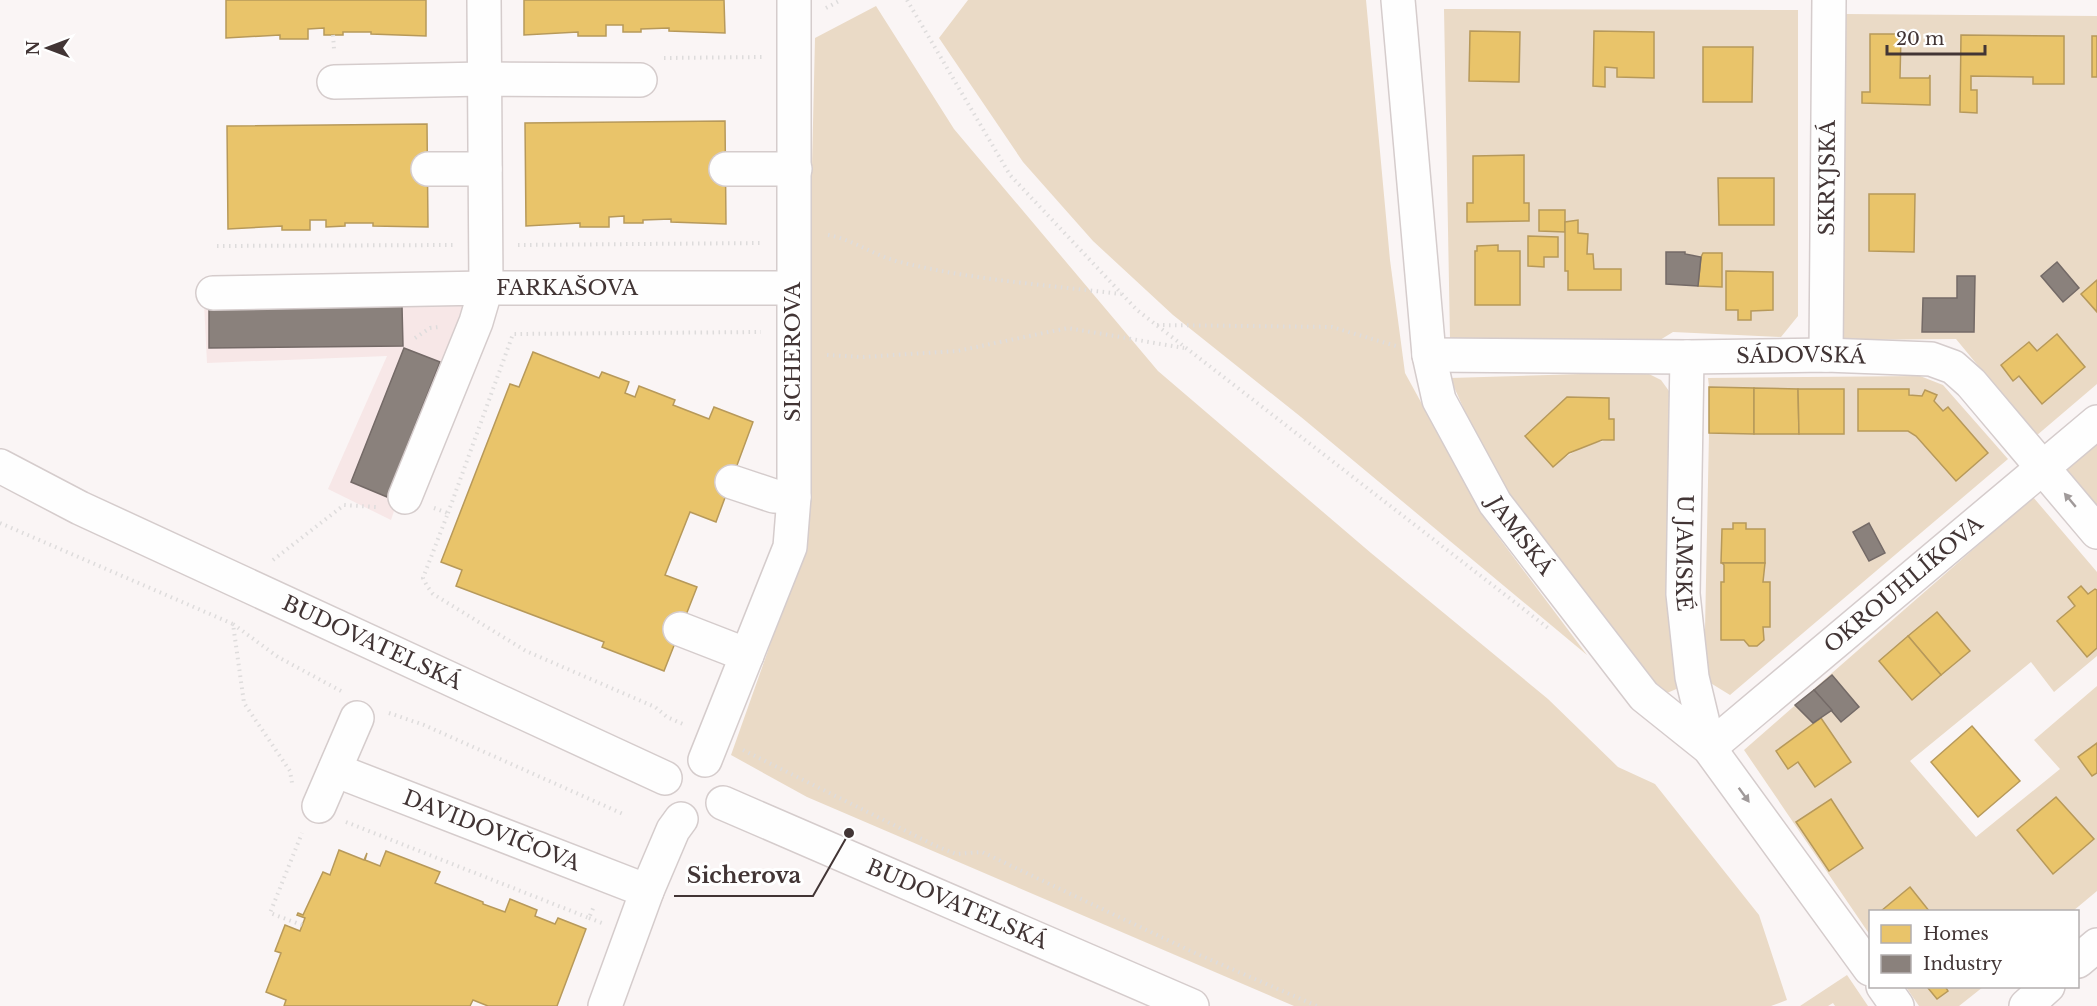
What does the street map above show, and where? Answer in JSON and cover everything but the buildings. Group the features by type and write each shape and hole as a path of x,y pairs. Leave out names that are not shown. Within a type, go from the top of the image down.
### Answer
{"street":[{"name":"FARKAŠOVA","path":"484,0 486,288 793,288"},
{"name":"SICHEROVA","path":"705,760 790,547 794,497 794,0"},
{"name":"JAMSKÁ","path":"1398,0 1429,355 1439,400 1495,503 1644,696 1709,748 1869,968"},
{"name":"SKRYJSKÁ","path":"1826,355 1829,0"},
{"path":"334,82 484,79 640,80"},
{"path":"428,169 485,169"},
{"path":"726,170 795,169"},
{"path":"213,293 486,288 476,322 405,497"},
{"name":"SÁDOVSKÁ","path":"1429,355 1686,357 1826,355 1931,358 1953,367 1971,383 2097,532"},
{"name":"U JAMSKÉ","path":"1686,357 1683,594 1692,677 1709,748"},
{"name":"OKROUHLÍKOVA","path":"1709,748 2097,422"},
{"name":"BUDOVATELSKÁ","path":"0,466 80,508 665,778"},
{"name":"BUDOVATELSKÁ","path":"0,478 80,508"},
{"path":"732,482 774,496 794,497"},
{"path":"680,629 747,656"},
{"path":"314,812 362,708"},
{"path":"696,758 705,760 721,773 726,793 723,803 718,812 710,818 700,821 681,819 673,813 664,797 665,778 677,763 696,758"},
{"name":"DAVIDOVIČOVA","path":"335,770 647,891"},
{"name":"BUDOVATELSKÁ","path":"723,803 1192,1006"},
{"path":"604,1006 647,891 673,830 681,819"},
{"path":"2079,961 2097,945"},
{"path":"1884,988 1897,1006"},
{"path":"2026,1006 2047,988"}],"path":[{"path":"907,0 1010,175 1137,310 1557,634"},
{"path":"640,80 643,59 794,56"},
{"path":"794,230 844,238 896,262 946,273 1123,294"},
{"path":"1157,325 1332,327 1429,355"},
{"path":"794,353 863,357 957,351 1068,328 1187,349"},
{"path":"688,726 667,717 655,707 526,651 433,594 423,578 513,334 766,332"},
{"path":"270,562 344,505 391,508 405,497 448,513"},
{"path":"0,523 233,624 278,657 362,708 424,725 623,814"},
{"path":"233,624 244,703 290,771 314,812 589,918 596,899"},
{"path":"741,749 849,804 956,854 982,852 1194,953 1317,1006"},
{"path":"302,925 270,912 314,812"}],"shaded area":[{"path":"968,0 1366,0 1390,260 1405,373 1485,519 1587,655 1301,417 1173,315 1093,241 1023,162 939,38"},
{"path":"876,6 954,129 1158,371 1371,553 1548,699 1618,767 1655,784 1759,915 1787,1000 1771,1006 1294,1006 807,797 731,755 803,552 815,38"},
{"path":"1444,9 1798,10 1798,316 1781,337 1673,332 1660,340 1450,339","holes":["1594,31 1654,32 1653,78 1617,77 1617,68 1605,67 1604,86 1593,86","1703,47 1753,48 1752,102 1703,102","1523,155 1524,203 1529,203 1529,221 1467,222 1467,203 1473,203 1473,156","1539,210 1564,210 1565,222 1578,221 1578,233 1588,234 1587,254 1593,254 1594,269 1621,269 1621,290 1568,290 1568,271 1565,270 1565,232 1539,231","1529,236 1558,237 1558,256 1544,257 1543,266 1529,266","1498,245 1498,251 1520,251 1520,305 1475,305 1475,251 1478,246","1666,252 1685,252 1685,254 1701,257 1703,253 1721,287 1666,284","1726,272 1773,272 1773,310 1751,311 1751,320 1738,320 1738,310 1726,310"]},
{"path":"1846,14 2097,16 2097,36 2092,36 2092,76 2097,77 2097,280 2081,294 2097,312 2097,384 2036,436 1956,339 1843,340","holes":["1871,34 1900,34 1900,78 1930,105 1862,103 1862,93 1870,92","1961,35 2064,36 2063,84 2033,84 2033,77 1971,76 1971,90 1977,90 1977,113 1960,112","1870,194 1915,195 1914,252 1869,251","1957,276 1974,276 1974,332 1923,332 1923,298 1957,298","2057,334 2085,367 2042,403 2019,376 2013,380 2001,365 2028,342 2037,351"]},
{"path":"463,280 463,306 391,520 328,489 387,356 207,363 203,283"},
{"path":"1645,372 1661,380 1669,391 1681,687 1660,696 1499,488 1450,378","holes":["1567,397 1609,398 1609,419 1614,420 1614,440 1581,448 1553,467 1525,435"]},
{"path":"1920,376 1943,385 2008,459 1730,695 1704,679 1709,433 1843,434 1844,390 1709,387 1708,378","holes":["1858,389 1922,396 1925,390 1936,395 1934,401 1943,411 1916,436 1908,431 1858,431","1734,523 1745,523 1746,529 1765,529 1763,582 1770,583 1770,627 1763,627 1764,640 1757,646 1749,646 1744,640 1721,640 1721,583 1724,582 1724,565 1721,563 1722,529 1733,529","1869,524 1885,553 1869,561 1853,532"]},
{"path":"2097,442 2097,512 2061,471"},
{"path":"2033,497 2097,572 2097,590 2088,594 2081,586 2068,597 2075,606 2057,622 2087,656 2097,648 2097,656 2054,692 2031,662 1910,761 1976,837 2060,769 2034,740 2097,686 2097,743 2078,758 2092,776 2097,773 2097,891 2074,910 1929,910 1910,887 1883,910 1869,910 1869,934 1744,750","holes":["1937,612 1970,651 1912,699 1879,661","1832,675 1859,707 1842,722 1832,710 1821,718 1851,762 1798,762 1788,769 1776,751 1813,723 1796,706","2056,797 2094,839 2053,874 2017,830","1831,800 1863,848 1829,871"]},
{"path":"1847,975 1868,1006 1835,1006 1833,1003 1828,1006 1800,1006"},
{"path":"1907,988 1928,988 1937,999 1948,991 1946,988 1982,988 1959,1006 1919,1006"}],"place":[{"name":"Sicherova","path":"849,833"}]}
